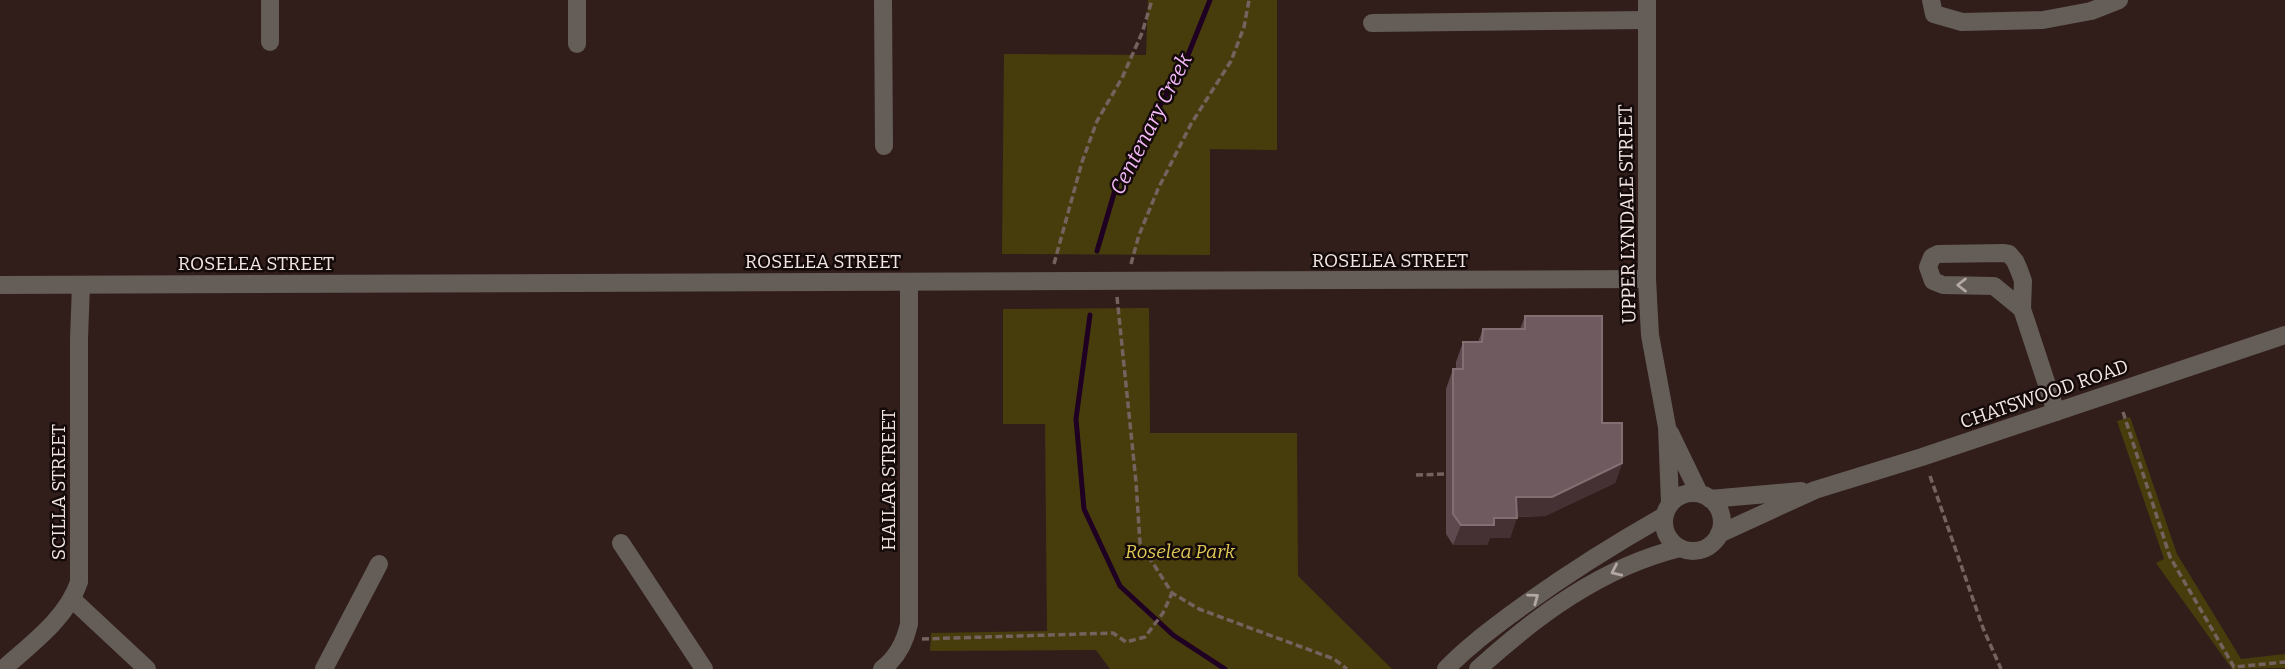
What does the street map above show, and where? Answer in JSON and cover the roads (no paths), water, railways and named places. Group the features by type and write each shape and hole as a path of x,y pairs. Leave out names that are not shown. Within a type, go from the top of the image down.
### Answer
{"street":[{"path":"270,0 270,42"},
{"path":"577,0 577,44"},
{"path":"883,0 884,146"},
{"name":"UPPER LYNDALE STREET","path":"1647,0 1647,279 1650,335 1667,427 1667,510"},
{"path":"1931,0 1934,14 1962,22 2043,20 2091,11 2119,0"},
{"path":"1372,23 1647,20"},
{"path":"2022,309 1994,286 1943,285 1933,281 1928,267 1932,257 1938,254 2009,254 2015,261 2023,281 2022,309 2056,412"},
{"name":"ROSELEA STREET","path":"0,285 1647,279"},
{"name":"HAILAR STREET","path":"882,669 891,663 906,640 909,624 909,282"},
{"name":"SCILLA STREET","path":"73,600 79,582 81,285"},
{"name":"CHATSWOOD ROAD","path":"1719,534 1815,490 2285,335"},
{"name":"UPPER LYNDALE STREET","path":"1667,427 1705,496"},
{"name":"CHATSWOOD ROAD","path":"1705,496 1815,490"},
{"path":"1446,669 1479,639 1601,551 1667,510 1683,494 1705,496 1721,515 1719,534 1706,548 1698,551 1680,548 1641,559 1587,585 1538,619 1484,663"},
{"path":"1667,510 1667,535 1680,548"},
{"path":"621,543 704,669"},
{"path":"324,669 379,564"},
{"path":"3,669 49,627 73,600 147,669"},
{"path":"1479,639 1484,663"},
{"path":"1463,651 1484,663"}],"waterway":[{"name":"Centenary Creek","path":"1097,251 1118,180 1186,60 1210,0"},
{"name":"Centenary Creek","path":"1090,315 1076,419 1084,509 1120,586 1173,635 1225,669"}],"park label":[{"name":"Roselea Park","path":"1180,551"}]}
